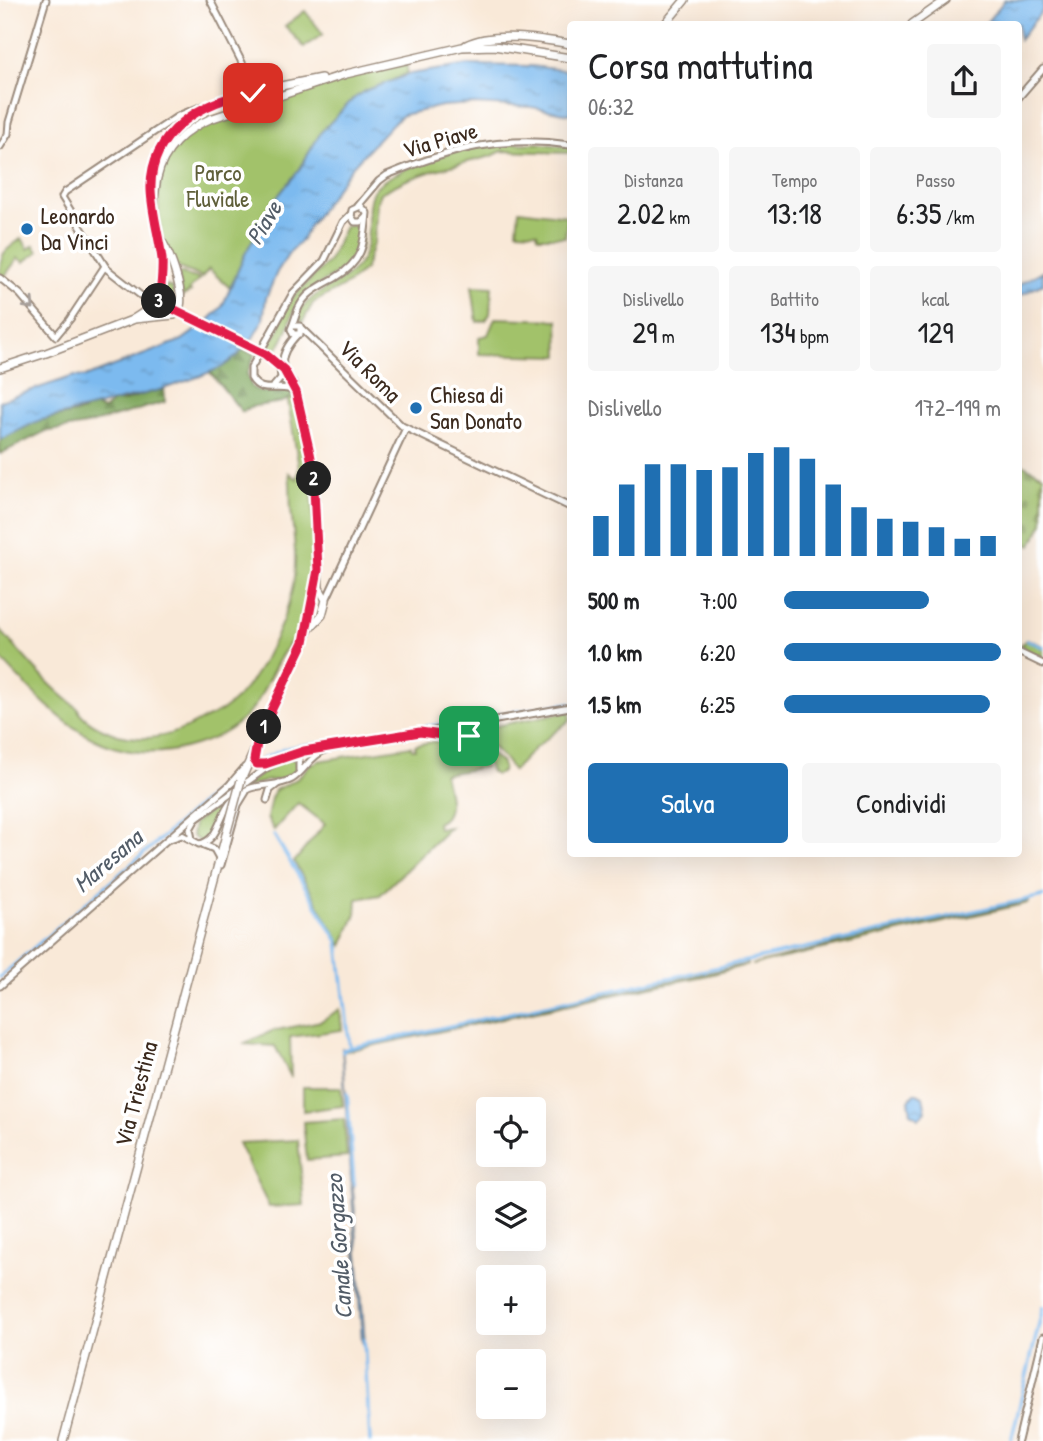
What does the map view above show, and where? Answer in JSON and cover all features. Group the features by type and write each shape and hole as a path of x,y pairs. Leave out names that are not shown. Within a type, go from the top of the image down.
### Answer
{"main road":[{"path":"668,21 687,0"},
{"path":"674,21 687,0"},
{"path":"916,21 946,0"},
{"path":"462,47 486,39 545,40 567,44"},
{"path":"0,368 137,318 156,304 162,264 151,179 161,148 171,132 192,113 255,90 346,74 462,47 494,46 567,58"},
{"path":"153,205 162,163 177,140 195,126 346,74"},
{"path":"137,318 174,315 180,307 181,299 168,253 158,237"},
{"path":"156,304 268,356 282,367 296,392 313,468 320,595 308,614 305,639"},
{"name":"Via Triestina","path":"62,1441 226,835 237,780 305,639 316,619 322,615 320,595"},
{"path":"308,614 316,619"}],"street":[{"path":"0,147 9,128 46,0"},
{"path":"210,0 255,90"},
{"path":"1022,93 1043,69"},
{"path":"156,304 111,273 62,197 65,192 177,116 209,105"},
{"path":"177,116 192,113"},
{"name":"Via Piave","path":"354,219 353,209 387,175 471,146 540,141 567,145"},
{"path":"272,388 281,378 285,354 297,330 297,310 310,292 337,277 354,263 362,249 366,237 365,209 370,193"},
{"path":"358,206 365,209"},
{"path":"296,392 284,387 261,388 254,383 250,373 253,365 293,293 328,255 340,227 354,219 366,217"},
{"path":"354,219 364,229 366,237"},
{"path":"0,278 20,294 57,335 105,265"},
{"path":"268,356 282,353 297,330"},
{"name":"Via Roma","path":"297,330 311,337 406,428 567,505"},
{"path":"320,595 329,588 406,428"},
{"path":"1022,654 1043,664"},
{"path":"258,738 253,756 255,762 265,764 289,755 425,732 451,732 482,721 567,707"},
{"path":"451,732 467,737 471,734 470,727"},
{"path":"201,844 213,838 232,800 252,787 288,780 298,774 315,755 333,747"},
{"path":"289,755 299,760 298,774"},
{"path":"192,839 190,832 194,819 276,761"},
{"path":"0,986 237,780"},
{"path":"252,787 264,792 267,800 270,790 280,782"},
{"path":"212,887 223,860 238,805 252,787"},
{"path":"167,841 182,835 214,849 219,860"},
{"path":"1018,1441 1043,1337"}],"green space":[{"path":"305,11 323,34 304,47 285,26"},
{"name":"Parco Fluviale","path":"406,64 408,73 353,99 321,132 299,170 274,201 261,223 230,288 209,269 202,277 176,267 161,235 159,188 165,165 178,145 188,136 199,127 349,77"},
{"path":"536,143 567,147 567,153 502,151 435,170 380,193 374,241 365,269 349,283 313,303 302,323 298,315 304,306 344,278 363,256 368,238 368,211 372,193 378,185 403,170 436,157 492,144"},
{"path":"519,210 567,216 565,237 538,237 537,232 517,231"},
{"path":"353,225 360,230 362,242 359,253 344,269 304,296 278,348 272,353 265,350 280,328 292,298 329,261 345,226"},
{"path":"22,238 28,249 34,245 38,252 24,262 18,258 4,277 0,274 2,256"},
{"path":"178,273 200,279 189,290 191,292 182,296"},
{"path":"164,285 173,288 173,305 165,312 159,313 155,308 164,309 168,303 163,301"},
{"path":"472,286 492,287 490,314 486,320 477,322"},
{"path":"495,318 558,320 559,356 479,354 479,337 488,335"},
{"path":"241,349 255,354 247,374 252,387 266,392 291,391 293,396 281,402 254,406 242,412 209,371"},
{"path":"164,387 165,402 86,425 44,432 0,454 0,436 8,436 40,420 81,412 93,406 104,410 115,400 122,402"},
{"path":"293,396 312,477 315,570 302,634 295,638 282,654 250,712 237,725 213,738 163,752 135,752 109,746 85,734 42,701 0,658 0,630 85,718 113,733 140,738 160,736 181,730 224,709 247,687 267,655 292,590 295,550 289,473 297,479 299,468 288,401"},
{"path":"1022,464 1043,475 1043,523 1031,546 1022,542 1022,506 1025,501 1022,499"},
{"path":"1027,639 1043,646 1043,657 1027,651 1022,644"},
{"path":"567,712 567,722 535,748 513,771 476,730"},
{"path":"442,740 474,748 485,767 444,774 449,808 443,819 437,823 438,829 450,827 380,895 357,899 356,914 342,946 294,862 325,824 298,803 274,830 267,818 271,798 275,790 297,779 312,762 314,764 318,761 411,746 415,749 415,745"},
{"path":"480,746 501,762 502,772 496,775 491,772"},
{"path":"285,759 294,759 298,763 297,770 287,779 250,786 248,783"},
{"path":"248,784 249,787 234,796 211,838 200,842 192,836 194,823"},
{"path":"1029,903 752,965 852,940"},
{"path":"749,964 713,974 346,1051 346,1050"},
{"path":"340,1009 342,1030 290,1037 291,1077 275,1046 243,1044 272,1031 321,1021"},
{"path":"303,1087 341,1087 343,1106 303,1111"},
{"path":"344,1119 347,1157 307,1160 303,1122"},
{"path":"298,1140 304,1205 269,1207 238,1143"}],"water":[{"path":"1005,0 1043,0 1043,10 1022,36 1022,21 988,21"},
{"name":"Piave","path":"468,65 532,66 567,71 567,113 531,107 473,104 442,106 403,115 351,168 302,240 290,252 277,272 266,298 263,320 253,338 236,357 222,367 198,377 160,390 38,421 0,440 0,401 74,376 85,377 182,340 207,322 222,307 245,254 274,201 299,170 321,132 353,99 367,90 410,74"},
{"path":"1043,271 1043,284 1022,294 1022,282"},
{"path":"342,1047 365,1343 362,1342"},
{"path":"915,1093 923,1097 926,1111 919,1118 911,1113 909,1100"}],"waterway":[{"name":"Maresana","path":"1027,640 1043,647"},
{"name":"Maresana","path":"458,721 567,703"},
{"name":"Maresana","path":"262,759 287,748 444,724"},
{"name":"Maresana","path":"0,977 237,773"},
{"path":"274,835 338,941 350,1048"},
{"path":"343,1052 350,1048 1043,896"},
{"name":"Canale Gorgazzo","path":"347,1094 354,1184"},
{"path":"1011,1441 1043,1307"},
{"name":"Canale Gorgazzo","path":"364,1339 370,1441"}],"place":[{"name":"Leonardo Da Vinci","path":"27,229"},
{"name":"Chiesa di San Donato","path":"416,408"}],"route":[{"path":"253,93 197,110 177,126 161,148 151,179 151,191 162,259 159,302 265,354 284,370 296,392 313,468 318,570 305,639 258,738 254,760 257,764 265,764 304,751 425,732 453,737 469,736"}]}
